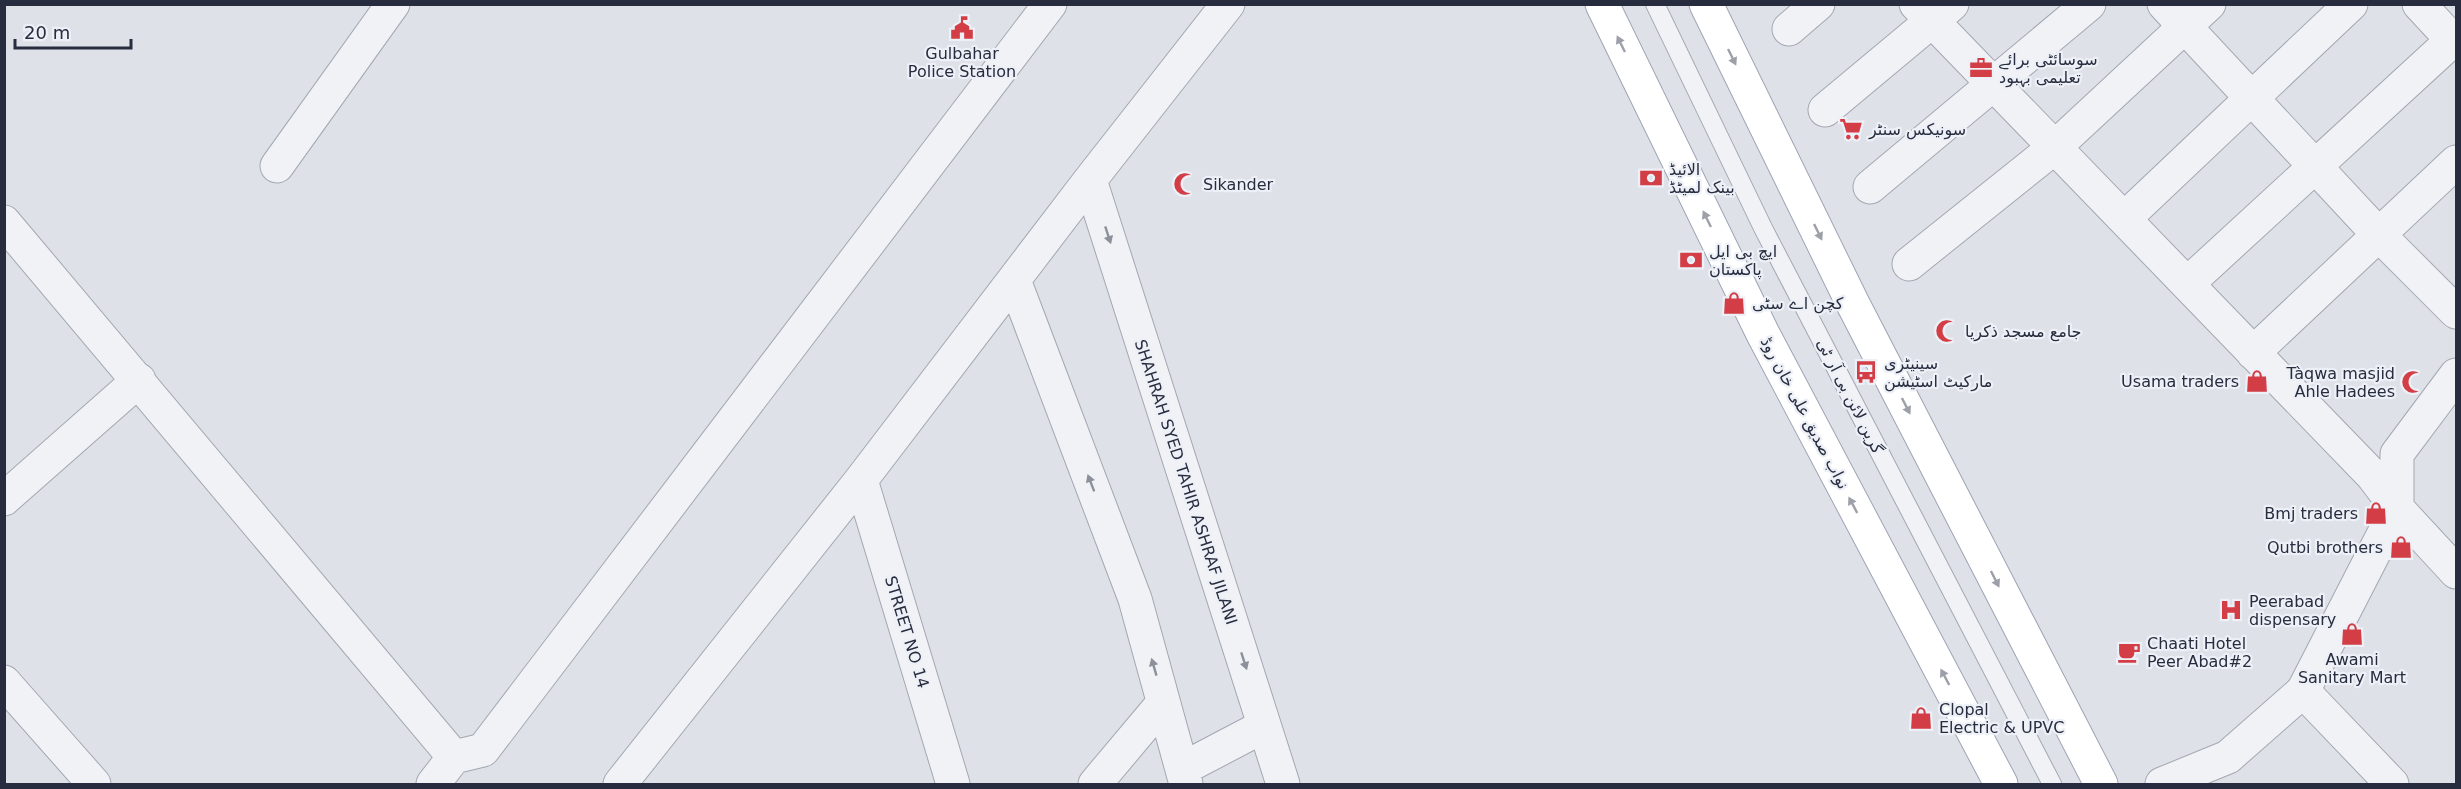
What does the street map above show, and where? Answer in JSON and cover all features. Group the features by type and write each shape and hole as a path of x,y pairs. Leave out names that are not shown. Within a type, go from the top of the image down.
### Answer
{"main road":[{"name":"نواب صدیق علی خان روڈ","path":"1602,4 1763,334 2001,784"},
{"path":"1706,4 1853,304 2101,784"}],"street":[{"path":"277,166 393,4"},
{"path":"433,784 454,757 483,750 1050,4"},
{"path":"633,778 1090,180 1228,4"},
{"path":"1789,29 1818,4"},
{"path":"1870,187 2089,4"},
{"path":"1909,264 2055,147 2175,16 2209,4"},
{"path":"2124,219 2351,4"},
{"path":"2187,284 2455,40 2418,4"},
{"path":"1825,110 1933,10 1994,84 2372,475 2397,508 2454,563"},
{"path":"2175,16 2379,235 2457,312"},
{"path":"2253,353 2457,162"},
{"name":"SHAHRAH SYED TAHIR ASHRAF JILANI","path":"1090,180 1284,784"},
{"path":"4,222 454,757"},
{"path":"1014,280 1134,599 1184,777 1264,726"},
{"path":"2162,784 2228,757 2303,691 2397,508 2397,454 2456,378"},
{"path":"4,500 139,380"},
{"name":"STREET NO 14","path":"861,480 953,784"},
{"path":"4,682 94,784"},
{"path":"2303,691 2392,784"},
{"path":"1095,784 1163,703"}],"lane":[{"name":"گرین لائن بی آر ٹی","path":"1654,4 1763,228 2052,784"}],"place":[{"name":"Gulbahar Police Station","path":"962,28"},
{"name":"سوسائٹی برائے تعلیمی بہبود","path":"1981,68"},
{"name":"سونیکس سنٹر","path":"1851,129"},
{"name":"الائیڈ بینک لمیٹڈ","path":"1651,178"},
{"name":"Sikander","path":"1185,184"},
{"name":"ایچ بی ایل پاکستان","path":"1691,260"},
{"name":"کچن اے سٹی","path":"1734,303"},
{"name":"جامع مسجد ذکریا","path":"1947,331"},
{"name":"سینیٹری مارکیٹ اسٹیشن","path":"1866,372"},
{"name":"Usama traders","path":"2257,381"},
{"name":"Tàqwa masjid Ahle Hadees","path":"2413,382"},
{"name":"Bmj traders","path":"2376,513"},
{"name":"Qutbi brothers","path":"2401,547"},
{"name":"Peerabad dispensary","path":"2231,610"},
{"name":"Awami Sanitary Mart","path":"2352,634"},
{"name":"Chaati Hotel Peer Abad#2","path":"2129,652"},
{"name":"Clopal Electric & UPVC","path":"1921,718"}]}
